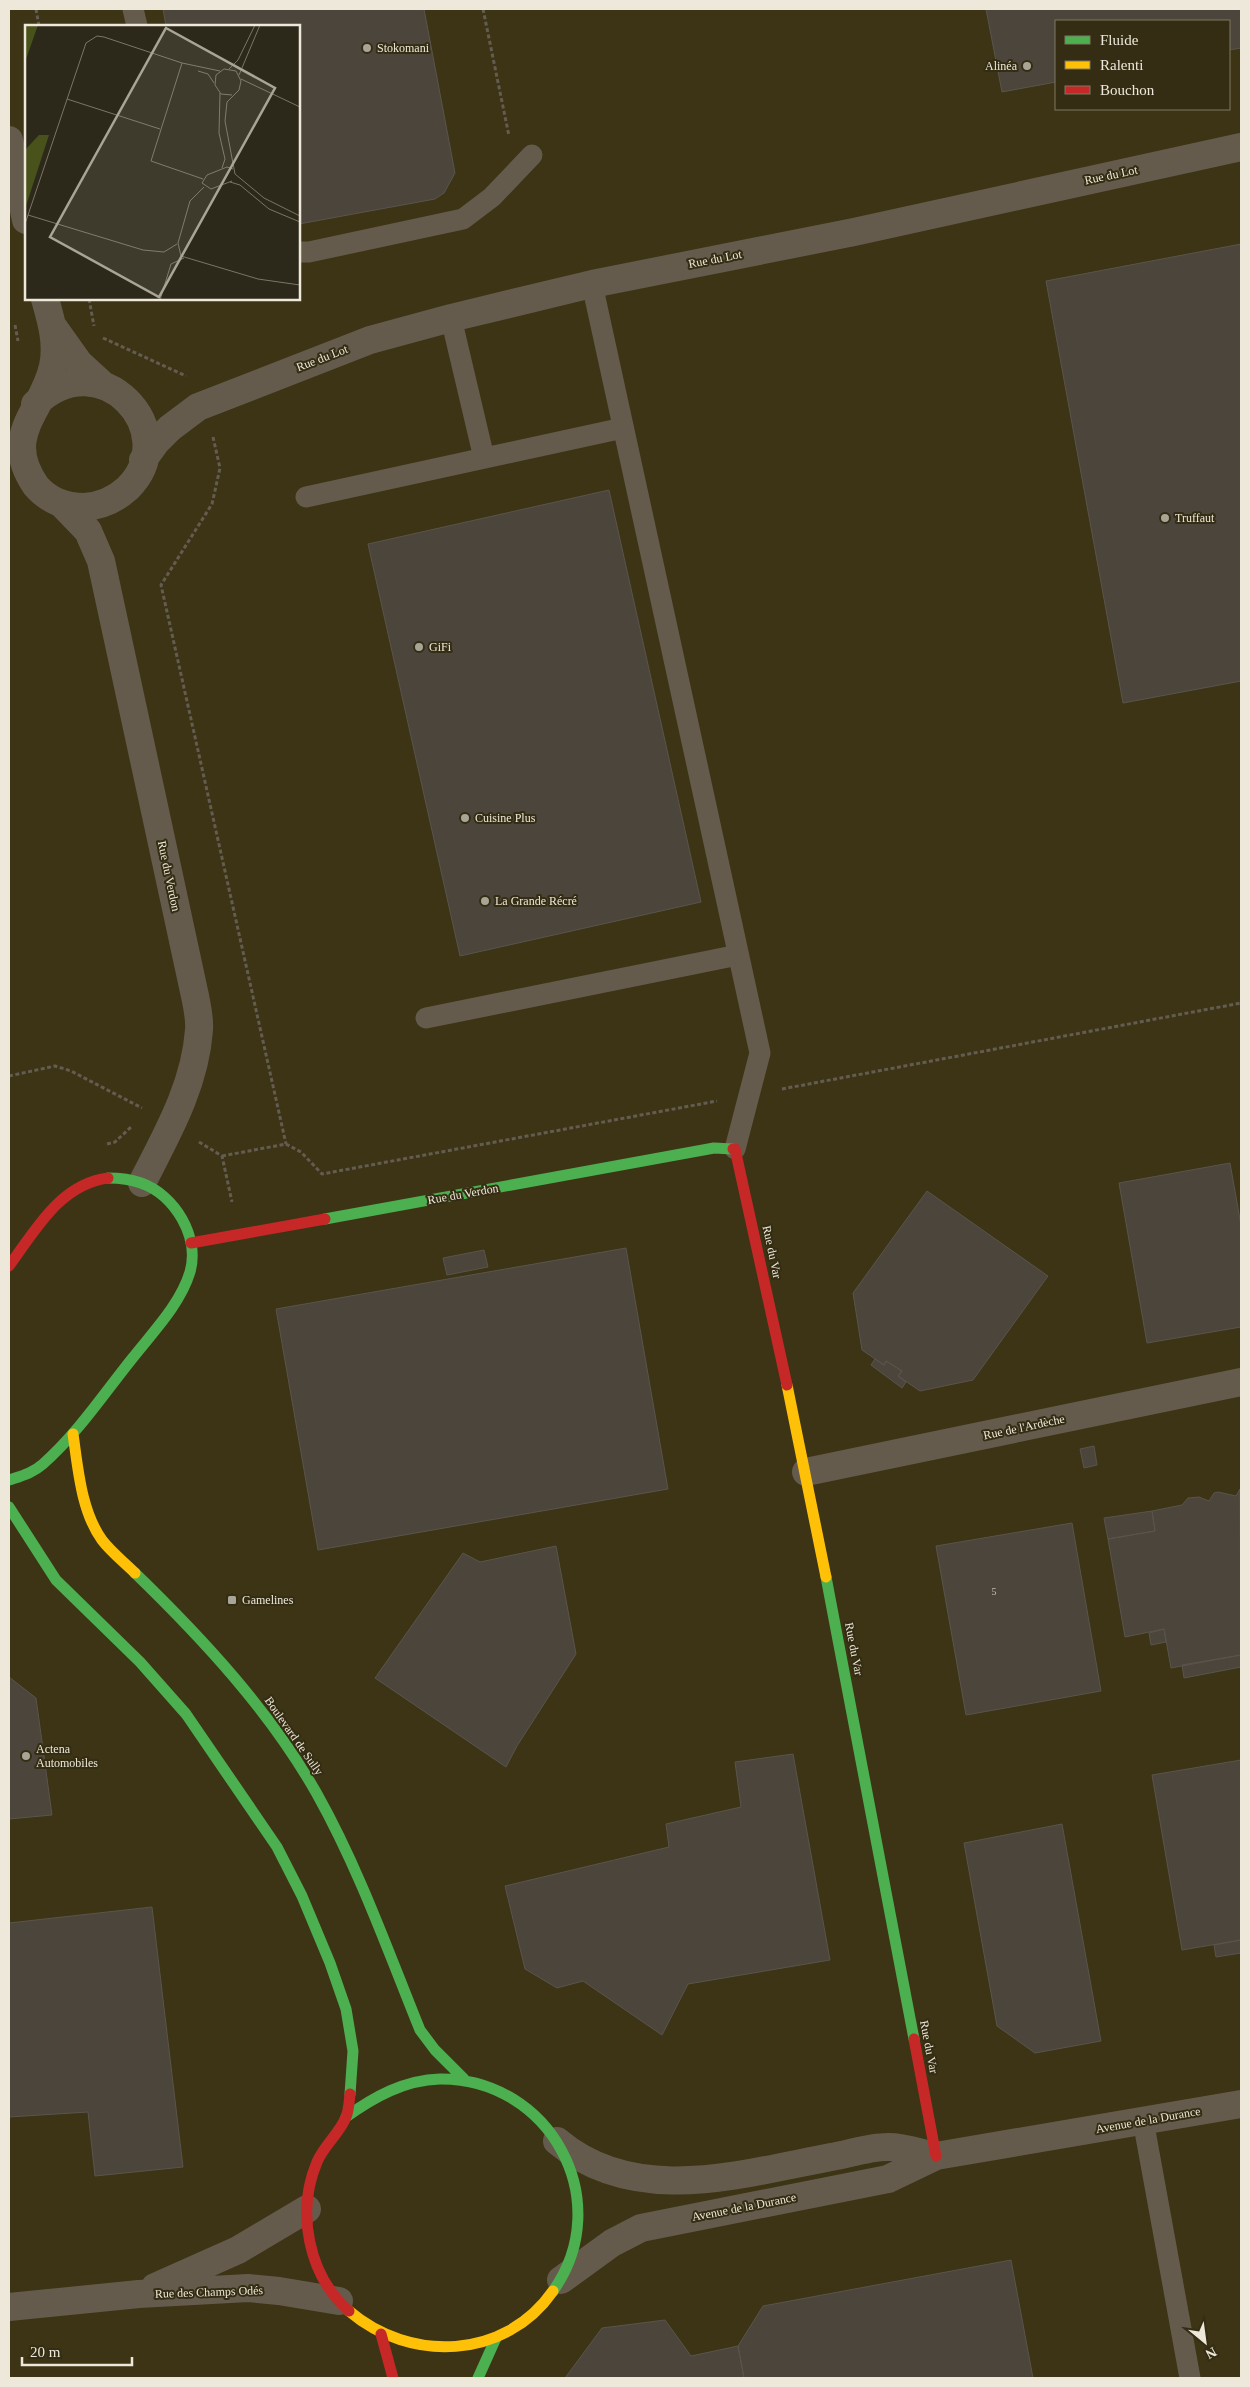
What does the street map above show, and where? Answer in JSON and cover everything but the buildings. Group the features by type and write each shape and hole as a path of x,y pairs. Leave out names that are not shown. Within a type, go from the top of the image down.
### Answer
{"main road":[{"name":"Rue du Verdon","path":"191,1243 714,1148 735,1149"},
{"name":"Rue du Var","path":"735,1149 806,1472 936,2156"},
{"path":"9,1266 56,1206 67,1195 85,1184 104,1178 122,1177 142,1183 161,1194 176,1208 186,1225 191,1243 192,1261 188,1280 176,1302 74,1434 42,1465 30,1473 9,1480"},
{"name":"Boulevard de Sully","path":"74,1434 83,1497 93,1526 102,1540 183,1620 270,1722 318,1794 361,1882 420,2030 435,2050 464,2079"},
{"name":"Boulevard de Sully","path":"9,1507 20,1521 44,1564 56,1580 154,1675 201,1734 283,1857 337,1980 352,2037 353,2050 346,2117"},
{"name":"Boulevard de Sully","path":"436,2078 464,2079 497,2089 517,2100 543,2123 557,2141 572,2173 578,2209 574,2245 561,2280 538,2310 518,2326 496,2338 462,2348 438,2349 403,2343 381,2334 358,2320 339,2301 316,2265 308,2237 306,2209 311,2180 321,2152 346,2117 368,2100 394,2087 436,2078"},
{"path":"381,2334 394,2378"},
{"path":"478,2378 496,2338"}],"street":[{"path":"9,140 25,215"},
{"name":"Rue du Lot","path":"202,405 370,340 451,318 592,284 854,232 1241,147"},
{"path":"45,300 52,325 55,350 54,365 49,379 15,437 20,447 21,476 46,495 62,504 88,532 101,561"},
{"path":"52,325 79,363 103,385 127,399 150,408 172,410 202,405"},
{"path":"35,404 49,391 66,384 85,382 103,385"},
{"path":"127,399 138,415 144,432 143,460"},
{"path":"101,561 102,537 113,508 124,491 136,478 143,460 156,442 170,428 202,405"},
{"path":"62,504 80,507 99,505 124,491"},
{"name":"Rue du Verdon","path":"101,561 195,996 199,1028 191,1075 172,1126 142,1183"},
{"name":"Rue de l'Ardèche","path":"806,1472 1241,1382"},
{"name":"Avenue de la Durance","path":"561,2280 612,2243 642,2228 888,2180 936,2156 1241,2104"},
{"name":"Avenue de la Durance","path":"557,2141 574,2156 595,2166 658,2182 691,2181 740,2175 887,2147 936,2156"},
{"name":"Rue des Champs Odés","path":"139,2294 238,2250 306,2209"},
{"name":"Rue des Champs Odés","path":"9,2307 139,2294 248,2288 339,2301"}],"lane":[{"path":"133,9 137,25"},
{"path":"300,252 309,252 463,219 492,197 532,155"},
{"path":"592,284 760,1053 735,1149"},
{"path":"451,318 484,458"},
{"path":"306,497 623,428"},
{"path":"426,1018 738,955"},
{"path":"1143,2120 1190,2378"}],"path":[{"path":"36,9 39,25"},
{"path":"483,9 516,172"},
{"path":"89,300 96,335 187,376 202,405 220,468 212,504 161,585 286,1144"},
{"path":"15,324 19,343"},
{"path":"9,1076 55,1066 79,1075 222,1156 238,1235"}],"shaded area":[{"path":"9,9 1241,9 1241,2378 9,2378"}],"traffic: fast":[{"path":"325,1219 714,1148 733,1149"},
{"path":"9,1480 27,1474 39,1467 78,1427 165,1318 180,1296 190,1272 192,1259 188,1232 174,1207 164,1197 141,1183 125,1179 108,1178"},
{"path":"9,1507 56,1580 140,1662 186,1714 277,1847 302,1896 330,1963 346,2009 353,2051 350,2094"},
{"path":"135,1573 186,1624 234,1677 257,1705 298,1763 317,1794 346,1851 420,2030 435,2050 464,2079"},
{"path":"826,1577 914,2039"},
{"path":"346,2117 379,2096 402,2086 440,2079 479,2084 513,2099 541,2122 562,2151 574,2184 578,2220 571,2256 553,2291"},
{"path":"478,2378 496,2338"}],"traffic: slow":[{"path":"787,1385 826,1577"},
{"path":"73,1434 79,1475 89,1516 102,1540 135,1573"},
{"path":"349,2311 373,2328 400,2340 428,2346 456,2346 483,2341 509,2331 533,2314 553,2291"}],"traffic: jam":[{"path":"733,1149 735,1149 787,1385"},
{"path":"9,1266 39,1224 62,1199 76,1189 91,1182 108,1178"},
{"path":"191,1243 325,1219"},
{"path":"914,2039 936,2156"},
{"path":"349,2311 324,2280 315,2261 307,2222 307,2201 317,2162 343,2123 348,2112 350,2094"},
{"path":"381,2334 393,2378"}],"place":[{"name":"Stokomani","path":"367,48"},
{"name":"Alinéa","path":"1027,66"},
{"name":"Truffaut","path":"1165,518"},
{"name":"GiFi","path":"419,647"},
{"name":"Cuisine Plus","path":"465,818"},
{"name":"La Grande Récré","path":"485,901"},
{"name":"Gamelines","path":"232,1600"},
{"name":"Actena Automobiles","path":"26,1756"}]}
